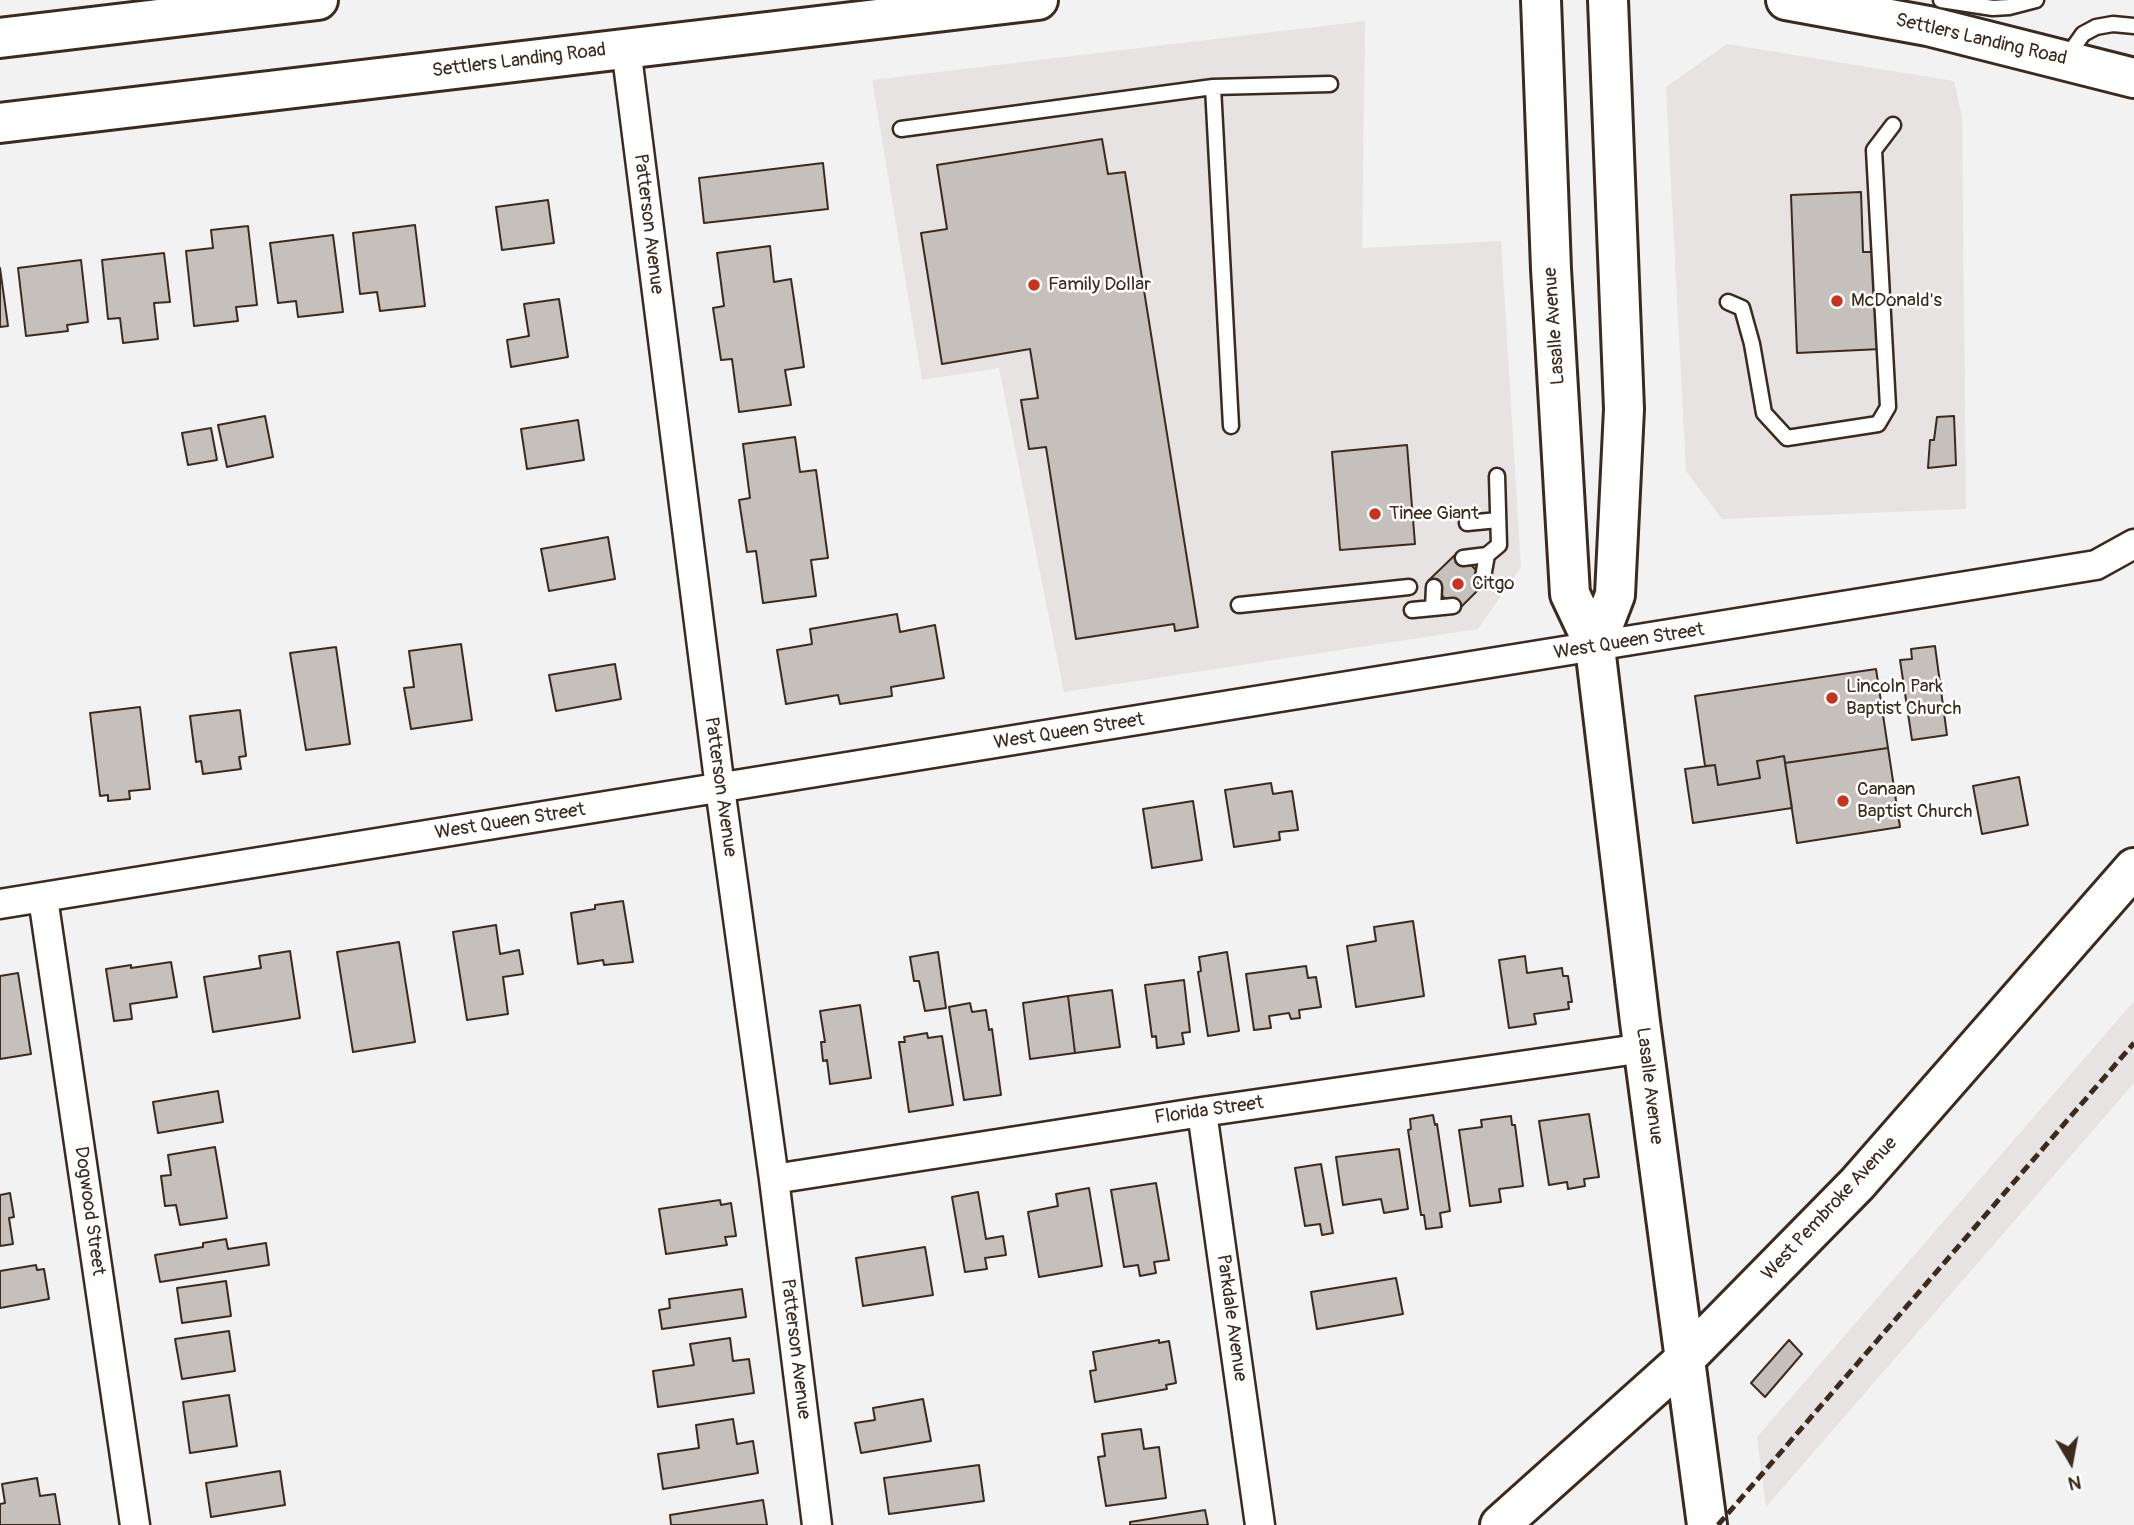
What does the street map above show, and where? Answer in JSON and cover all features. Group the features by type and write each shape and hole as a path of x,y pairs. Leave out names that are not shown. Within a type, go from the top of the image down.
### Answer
{"main road":[{"path":"0,38 318,0"},
{"name":"Settlers Landing Road","path":"0,123 986,3 1038,0"},
{"name":"Lasalle Avenue","path":"1541,0 1551,269 1570,594 1595,647 1644,1048 1707,1525"},
{"name":"Lasalle Avenue","path":"1595,647 1615,595 1624,409 1608,0"},
{"name":"Settlers Landing Road","path":"1811,1 1928,26 2134,78"},
{"name":"West Pembroke Avenue","path":"1500,1525 1684,1361 1857,1184 2134,868"}],"street":[{"name":"Patterson Avenue","path":"626,48 817,1525"},
{"name":"West Queen Street","path":"0,904 2096,565 2134,544"},
{"name":"Dogwood Street","path":"43,898 135,1525"},
{"name":"Florida Street","path":"774,1179 1202,1112 1644,1048"},
{"name":"Parkdale Avenue","path":"1202,1112 1260,1525"}],"lane":[{"path":"1941,0 1993,8 2036,0"},
{"path":"2065,60 2083,34 2096,27 2113,24 2134,26"},
{"path":"901,129 1213,87 1330,84"},
{"path":"1213,87 1231,426"},
{"path":"1728,302 1742,308 1752,344 1764,414 1787,438 1878,424 1888,407 1874,150 1893,125"},
{"path":"1464,558 1487,555 1499,545 1497,476"},
{"path":"1467,523 1499,520"},
{"path":"1483,577 1487,555"},
{"path":"1239,605 1409,587"},
{"path":"1433,608 1434,587"},
{"path":"1412,610 1453,606"}],"shaded area":[{"path":"1365,21 1362,248 1501,241 1521,567 1478,629 1064,692 999,368 922,380 872,80"},
{"path":"1727,44 1954,81 1962,117 1966,509 1722,519 1686,471 1666,87"},
{"path":"2134,1001 2134,1083 1766,1507 1757,1437"}],"building":[{"path":"1102,139 1108,174 1125,172 1198,627 1175,631 1174,624 1076,639 1046,447 1029,449 1021,400 1038,398 1030,349 942,364 921,233 947,229 937,165"},
{"path":"823,163 828,209 704,223 699,178"},
{"name":"McDonald's","path":"1861,192 1863,252 1877,252 1881,349 1797,353 1791,195"},
{"path":"548,200 554,243 502,250 496,207"},
{"path":"415,225 425,306 380,311 377,292 360,294 353,233"},
{"path":"248,226 257,305 236,307 238,321 194,326 186,251 213,248 211,230"},
{"path":"333,235 343,312 298,317 296,301 278,303 270,243"},
{"path":"770,246 774,282 791,279 804,367 785,370 791,405 739,412 732,359 721,360 713,308 724,306 717,253"},
{"path":"164,253 170,302 154,303 158,339 123,343 120,318 108,319 102,260"},
{"path":"81,260 88,322 67,325 68,331 26,336 18,268"},
{"path":"0,268 8,326 0,327"},
{"path":"559,299 568,357 511,367 507,340 529,336 524,304"},
{"path":"265,416 273,457 227,467 218,425"},
{"path":"1954,416 1956,465 1928,468 1930,440 1934,440 1937,417"},
{"path":"578,420 584,460 527,469 521,429"},
{"path":"211,428 217,460 188,465 182,433"},
{"path":"795,437 800,472 816,470 828,558 811,560 816,596 763,603 756,551 747,552 739,500 750,498 743,444"},
{"name":"Tinee Giant","path":"1407,445 1415,544 1340,550 1332,452"},
{"path":"608,537 615,579 549,591 541,549"},
{"name":"Citgo","path":"1458,552 1487,581 1457,611 1428,581"},
{"path":"897,614 900,632 935,625 944,678 891,687 892,696 840,704 838,695 786,704 777,650 812,644 810,629"},
{"path":"461,644 472,720 411,729 404,688 414,687 409,651"},
{"path":"1935,646 1947,735 1912,740 1900,660 1912,659 1911,649"},
{"path":"336,647 350,744 306,750 290,653"},
{"path":"615,664 621,699 556,711 549,675"},
{"path":"1876,669 1888,748 1785,763 1784,756 1757,761 1760,778 1718,785 1715,765 1705,766 1695,696"},
{"path":"140,707 150,789 129,791 130,799 108,801 108,795 100,796 90,713"},
{"path":"240,710 246,756 239,757 241,769 203,774 201,761 196,762 190,716"},
{"name":"Canaan Baptist Church","path":"1888,748 1900,827 1797,843 1785,763"},
{"path":"1784,756 1792,808 1693,823 1685,769 1715,765 1718,785 1760,778 1757,761"},
{"path":"2019,777 2028,825 1982,834 1973,786"},
{"path":"1271,783 1273,794 1292,791 1298,830 1279,832 1280,840 1234,847 1225,790"},
{"path":"1193,801 1202,860 1152,868 1143,809"},
{"path":"623,901 633,962 604,965 603,960 578,964 571,913 595,909 595,905"},
{"path":"1413,921 1424,996 1356,1007 1347,946 1376,941 1374,927"},
{"path":"496,925 500,954 519,950 523,974 503,977 508,1014 467,1020 453,932"},
{"path":"399,942 415,1042 353,1052 337,952"},
{"path":"290,951 300,1018 213,1032 204,977 261,968 259,956"},
{"path":"938,952 946,1008 925,1011 919,981 914,981 910,957"},
{"path":"1227,952 1239,1031 1208,1036 1198,972 1201,971 1199,957"},
{"path":"1525,956 1527,973 1562,968 1563,976 1568,976 1572,1002 1568,1002 1569,1009 1534,1014 1536,1024 1509,1028 1499,960"},
{"path":"171,962 177,997 130,1004 132,1019 114,1021 106,969"},
{"path":"1306,966 1308,978 1316,977 1321,1007 1299,1010 1300,1018 1291,1019 1289,1013 1269,1016 1271,1028 1254,1030 1246,974"},
{"path":"18,973 31,1054 0,1059 0,976"},
{"path":"1184,980 1190,1032 1182,1033 1184,1044 1157,1048 1156,1036 1152,1037 1145,985"},
{"path":"1112,990 1120,1047 1075,1053 1068,996"},
{"path":"1068,996 1075,1053 1030,1059 1023,1003"},
{"path":"970,1003 972,1012 986,1010 989,1030 992,1029 1001,1095 964,1100 949,1007"},
{"path":"860,1005 871,1078 830,1084 827,1060 823,1061 821,1042 825,1042 820,1011"},
{"path":"927,1033 928,1038 942,1036 953,1105 909,1112 899,1042 905,1042 904,1037"},
{"path":"218,1091 223,1122 158,1133 153,1102"},
{"path":"1589,1114 1599,1177 1584,1179 1585,1186 1568,1189 1567,1182 1549,1185 1539,1121"},
{"path":"1433,1115 1435,1125 1437,1124 1450,1211 1440,1213 1442,1227 1426,1229 1424,1215 1421,1215 1408,1130 1411,1129 1410,1119"},
{"path":"1511,1116 1512,1125 1515,1125 1523,1186 1499,1189 1501,1202 1470,1206 1459,1130 1482,1127 1481,1120"},
{"path":"215,1147 227,1218 180,1225 176,1205 165,1206 161,1176 171,1175 168,1155"},
{"path":"1399,1149 1408,1209 1384,1213 1381,1199 1343,1205 1336,1157"},
{"path":"1321,1164 1333,1233 1322,1235 1320,1224 1305,1226 1295,1168"},
{"path":"1156,1183 1169,1260 1154,1262 1156,1273 1140,1276 1138,1265 1124,1267 1111,1190"},
{"path":"1089,1188 1102,1266 1039,1277 1028,1212 1058,1206 1056,1194"},
{"path":"978,1192 986,1239 1003,1236 1006,1255 985,1258 987,1269 965,1272 952,1197"},
{"path":"10,1193 14,1217 9,1218 13,1244 0,1246 0,1195"},
{"path":"720,1200 721,1205 731,1203 736,1236 725,1237 727,1245 666,1254 659,1209"},
{"path":"226,1239 228,1249 266,1243 269,1265 160,1282 155,1255 203,1247 203,1243"},
{"path":"925,1247 933,1295 863,1306 856,1258"},
{"path":"36,1265 37,1270 44,1269 49,1299 0,1308 0,1271"},
{"path":"1396,1278 1403,1314 1317,1329 1311,1292"},
{"path":"226,1281 231,1316 182,1323 177,1288"},
{"path":"742,1289 746,1317 662,1329 659,1310 670,1308 669,1299"},
{"path":"229,1331 235,1371 182,1379 175,1339"},
{"path":"730,1338 733,1361 749,1359 754,1393 658,1407 653,1371 694,1365 690,1344"},
{"path":"1159,1340 1159,1343 1169,1341 1176,1383 1166,1385 1167,1389 1095,1402 1090,1371 1096,1370 1093,1352"},
{"path":"1789,1340 1802,1354 1765,1397 1751,1383"},
{"path":"229,1395 237,1446 190,1453 183,1402"},
{"path":"923,1399 931,1441 861,1453 855,1423 875,1420 873,1408"},
{"path":"733,1419 737,1444 753,1441 758,1473 663,1489 658,1454 699,1448 696,1425"},
{"path":"1141,1429 1144,1449 1159,1447 1166,1498 1106,1506 1098,1457 1105,1456 1102,1434"},
{"path":"979,1465 984,1501 889,1514 884,1478"},
{"path":"280,1471 285,1505 211,1517 206,1483"},
{"path":"37,1478 40,1496 55,1494 60,1525 0,1525 0,1504 5,1503 2,1484"},
{"path":"763,1500 767,1525 671,1525 670,1515"},
{"path":"1205,1510 1208,1525 1130,1525 1130,1522"}],"railway":[{"path":"1718,1525 2134,1043"}],"place":[{"name":"Family Dollar","path":"1034,285"},
{"name":"McDonald's","path":"1837,301"},
{"name":"Tinee Giant","path":"1375,514"},
{"name":"Citgo","path":"1458,584"},
{"name":"Lincoln Park Baptist Church","path":"1832,698"},
{"name":"Canaan Baptist Church","path":"1843,801"}]}
